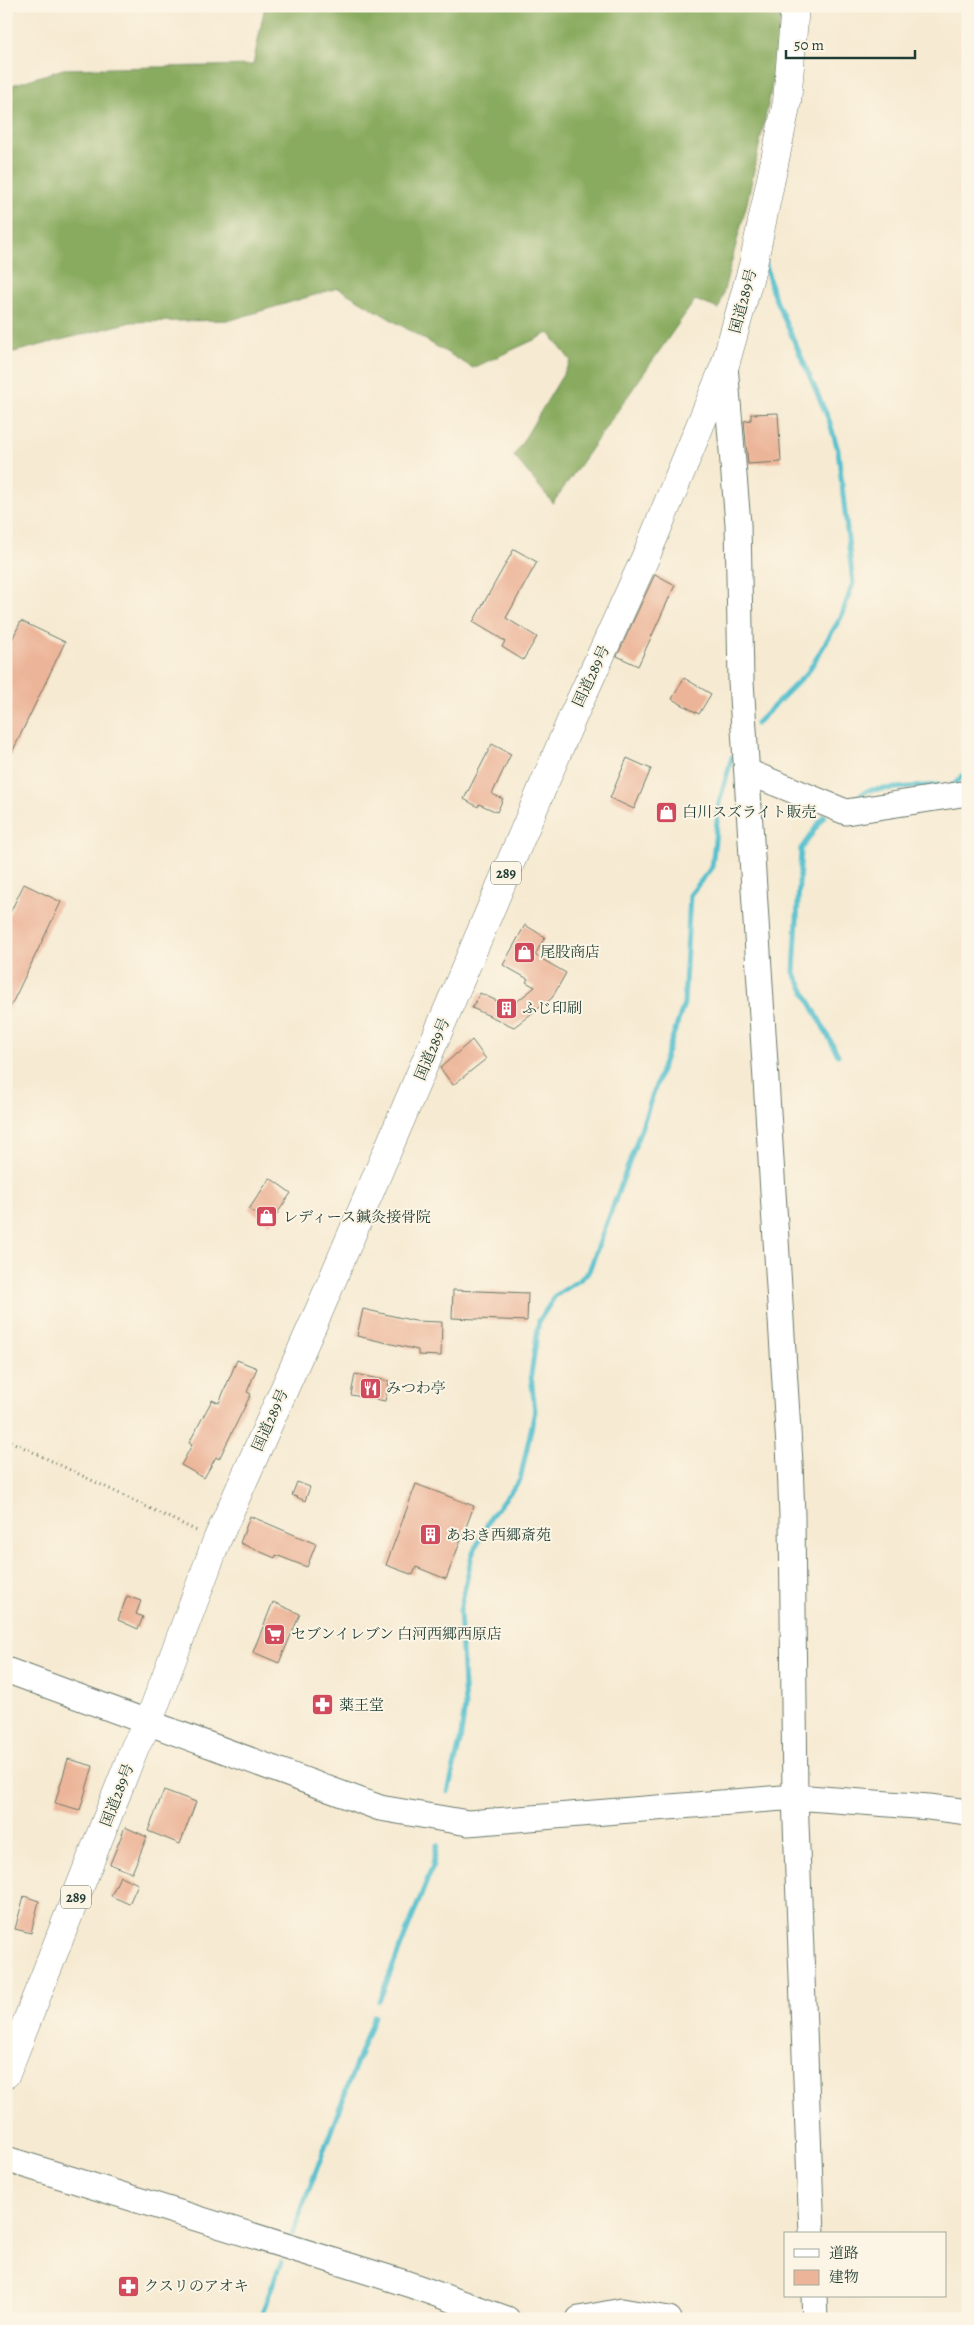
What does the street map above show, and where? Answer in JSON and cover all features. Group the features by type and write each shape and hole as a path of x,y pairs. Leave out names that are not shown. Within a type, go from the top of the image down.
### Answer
{"highway":[{"name":"国道289号","path":"6,2074 135,1747 149,1722 216,1540 334,1277 572,716 646,556 725,365 753,265 785,111 795,6"}],"street":[{"path":"725,365 738,524 741,681 791,1490 795,1797 812,2232"},
{"path":"748,772 846,812 968,793"},
{"path":"6,1670 380,1808 468,1823 795,1797 929,1807 968,1812"},
{"path":"6,2159 408,2284 505,2319"},
{"path":"814,2298 815,2319"},
{"path":"579,2319 622,2311 669,2319"}],"path":[{"path":"6,1439 216,1540"}],"green space":[{"path":"265,6 782,6 775,72 747,203 719,309 695,300 553,503 514,456 571,361 549,333 473,368 338,288 231,320 131,322 6,354 6,87 63,69 253,65"}],"building":[{"path":"778,413 781,462 748,464 744,421 751,420 751,414"},
{"path":"514,549 537,562 506,618 537,637 523,660 502,647 505,641 473,622"},
{"path":"655,574 675,585 638,666 617,656"},
{"path":"21,621 65,642 6,765 6,652"},
{"path":"684,678 711,694 699,714 672,699"},
{"path":"492,744 511,754 492,794 503,799 497,812 479,804 478,807 464,799"},
{"path":"627,758 651,769 634,809 610,798"},
{"path":"24,884 61,902 6,1016 6,921"},
{"path":"525,925 545,937 535,955 566,973 552,998 514,1027 472,1008 480,993 510,1007 535,987 526,982 528,979 503,965"},
{"path":"472,1040 486,1059 453,1085 440,1068"},
{"path":"270,1178 291,1193 270,1224 249,1209"},
{"path":"453,1290 528,1293 527,1321 452,1318"},
{"path":"363,1309 415,1321 442,1322 441,1356 418,1355 418,1350 357,1336"},
{"path":"237,1360 257,1368 247,1392 251,1394 219,1459 216,1457 204,1478 181,1465 192,1445 189,1443 212,1400 219,1403"},
{"path":"355,1374 389,1381 385,1401 351,1395"},
{"path":"297,1482 310,1487 305,1501 292,1495"},
{"name":"あおき西郷斎苑","path":"416,1484 474,1506 446,1579 416,1567 413,1575 386,1565"},
{"path":"250,1516 316,1544 307,1567 276,1555 275,1558 240,1543"},
{"path":"127,1596 141,1601 136,1614 143,1617 138,1629 118,1620"},
{"path":"273,1602 300,1614 279,1663 253,1652"},
{"path":"68,1759 93,1766 80,1810 55,1803"},
{"path":"164,1790 196,1802 180,1844 148,1831"},
{"path":"125,1827 147,1837 132,1873 110,1864"},
{"path":"120,1876 138,1884 129,1904 111,1896"},
{"path":"24,1896 39,1901 31,1933 15,1929"}],"waterway":[{"path":"756,724 808,672 841,617 853,583 838,450 829,420 772,291 765,261"},
{"path":"448,1792 460,1742 465,1707 460,1611 472,1555 492,1515 520,1480 535,1411 531,1375 539,1321 555,1296 581,1279 589,1271 632,1155 684,1004 690,895 712,867 719,803 732,757"},
{"path":"952,785 968,770"},
{"path":"850,801 869,790 938,785"},
{"path":"824,816 801,849 794,972 838,1055"},
{"path":"379,2001 432,1868 437,1845"},
{"path":"292,2235 374,2016"},
{"path":"260,2319 281,2262"}],"place":[{"name":"白川スズライト販売","path":"666,812"},
{"name":"尾股商店","path":"524,952"},
{"name":"ふじ印刷","path":"506,1008"},
{"name":"レディース鍼灸接骨院","path":"267,1217"},
{"name":"みつわ亭","path":"370,1388"},
{"name":"あおき西郷斎苑","path":"430,1535"},
{"name":"セブンイレブン 白河西郷西原店","path":"275,1634"},
{"name":"薬王堂","path":"323,1705"},
{"name":"クスリのアオキ","path":"128,2286"}]}
